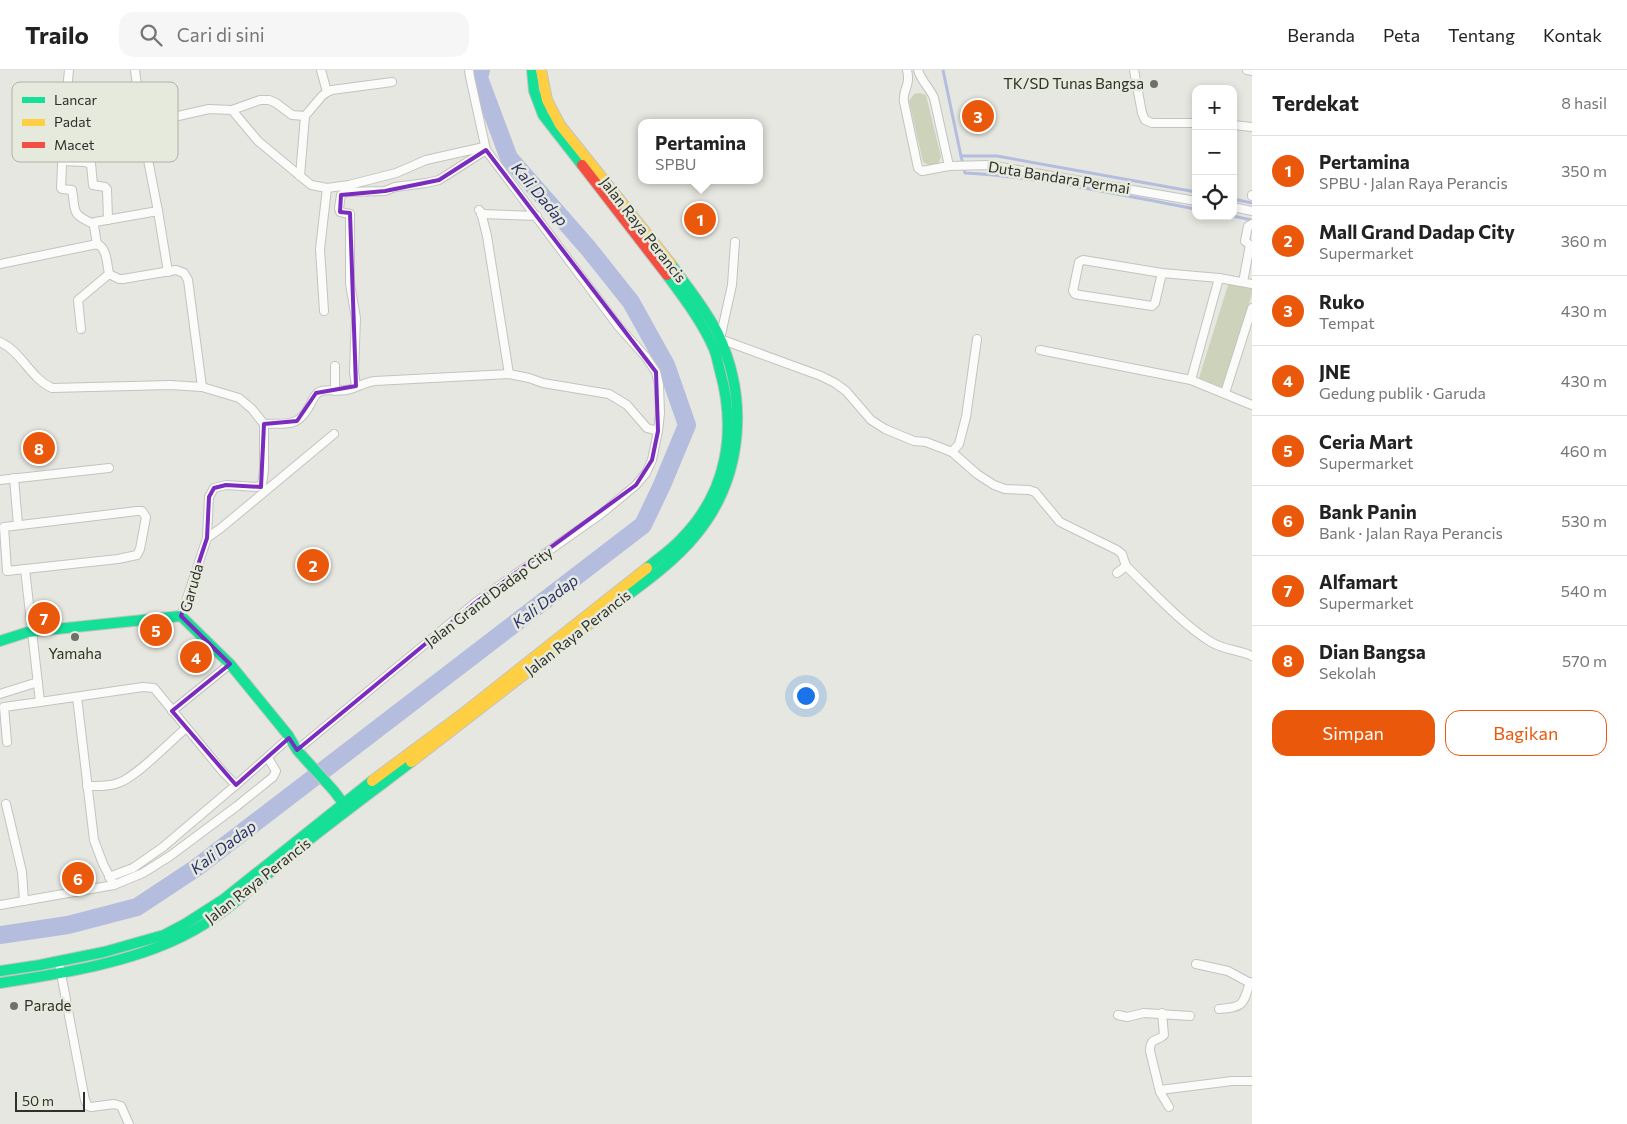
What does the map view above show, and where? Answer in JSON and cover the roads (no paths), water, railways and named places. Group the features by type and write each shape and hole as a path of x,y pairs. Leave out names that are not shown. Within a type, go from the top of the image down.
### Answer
{"street":[{"path":"321,70 326,92"},
{"path":"470,70 485,149"},
{"name":"Jalan Raya Perancis","path":"532,70 534,91 544,115 716,340"},
{"name":"Jalan Raya Perancis","path":"0,971 59,961 142,942 164,935 224,899 346,807 649,566 682,538 696,523 707,505 718,484 728,446 726,392 718,360 716,340 705,312 688,287 558,121 547,101 541,70"},
{"name":"Duta Bandara Permai","path":"907,70 909,78 904,94 904,102 918,168 922,171 949,166 989,165 1192,200"},
{"path":"918,70 934,98 949,166"},
{"path":"1134,70 1145,120 1152,123 1192,123"},
{"path":"1247,70 1252,71"},
{"path":"300,176 305,116 326,92 392,82"},
{"path":"178,116 209,109 232,110 260,100 269,100 276,103 292,115 305,116"},
{"path":"232,110 258,140 300,176 311,185 327,188 349,185 396,173 426,160 485,149"},
{"path":"1237,125 1252,126"},
{"path":"356,386 354,372 356,318 350,284 350,214 340,212 341,195 345,192 385,192 395,187 439,180 485,149"},
{"name":"Jalan Grand Dadap City","path":"297,750 476,602 601,514 636,485 646,473 652,460 660,413 659,385 656,372 485,149"},
{"path":"62,162 62,189 72,190 74,212 94,224"},
{"path":"85,162 91,164 94,185 107,189 108,220"},
{"path":"148,162 168,272"},
{"path":"324,311 320,233 327,188"},
{"path":"1237,208 1252,211"},
{"path":"94,224 95,222 158,211"},
{"path":"509,374 487,236 480,212 537,216"},
{"path":"94,224 96,244"},
{"path":"1243,282 1251,244 1245,241 1248,226 1252,224"},
{"path":"735,242 732,286 716,340 821,376 846,391 871,420 886,429 952,452 977,474 994,485 1005,489 1035,492 1058,520 1122,554 1126,566 1207,640 1213,644 1252,656"},
{"path":"0,264 96,244 100,245 104,250 109,274 116,278 123,279 176,270 184,273 188,280 202,387"},
{"path":"1162,273 1155,303 1152,306 1080,295 1075,294 1073,291 1079,262 1082,260 1162,273 1219,278 1252,284"},
{"path":"82,329 78,300 109,274"},
{"path":"1191,380 1219,278"},
{"path":"1225,393 1252,308"},
{"path":"952,452 959,444 966,417 977,339"},
{"path":"0,342 13,350 43,383 52,388 152,385 202,387 239,398 252,409 264,424 297,421 304,416 316,393 323,390 348,390 366,382 375,381 509,374 543,383 609,394 627,405 647,428 658,431"},
{"path":"1040,350 1191,380 1252,404"},
{"path":"335,366 335,391"},
{"name":"Garuda","path":"264,424 264,470 262,484 256,487 226,486 214,488 209,497 207,538 181,616 230,664 290,738 297,750 346,807"},
{"path":"207,538 334,434"},
{"path":"0,480 109,468"},
{"path":"14,478 18,525"},
{"path":"138,511 142,512 146,517 140,549 137,554 118,559 3,572 2,528 138,511"},
{"path":"1116,573 1126,566"},
{"path":"25,569 40,702"},
{"path":"0,641 32,632 181,616"},
{"path":"172,711 230,664"},
{"path":"0,694 38,682"},
{"path":"7,742 4,707 149,687 154,688 236,785"},
{"path":"77,697 94,840 103,864 114,885"},
{"path":"87,786 104,786 120,783 131,776 186,728"},
{"path":"110,877 133,868 163,847 290,738"},
{"path":"0,905 114,885 142,873 170,856 273,777 276,771 268,758"},
{"path":"6,804 22,872 24,901"},
{"name":"Jalan Raya Perancis","path":"0,983 61,973 146,951 192,932 230,905 346,807"},
{"path":"59,961 85,1100 88,1106 91,1107 114,1104 121,1106 128,1124"},
{"path":"1196,964 1224,969 1251,983 1242,1004 1234,1007 1219,1008"},
{"path":"1118,1015 1128,1017 1144,1013 1162,1013 1190,1016"},
{"path":"1162,1013 1164,1035 1156,1039 1150,1046 1160,1090 1169,1108"},
{"path":"1160,1090 1232,1081 1252,1081"}],"waterway":[{"name":"Kali Dadap","path":"0,935 68,925 137,907 196,868 643,525 687,425 666,365 631,302 588,248 509,158 479,78 481,70"},
{"path":"943,70 961,156 997,156 1192,191"},
{"path":"961,156 965,173 1052,182 1192,208"},
{"path":"1237,200 1252,203"},
{"path":"1237,217 1252,220"}],"place":[{"name":"TK/SD Tunas Bangsa","path":"1154,84"},
{"name":"Ruko","path":"978,116"},
{"name":"Pertamina","path":"700,219"},
{"name":"Dian Bangsa","path":"39,448"},
{"name":"Mall Grand Dadap City","path":"313,565"},
{"name":"Alfamart","path":"44,618"},
{"name":"Ceria Mart","path":"156,630"},
{"name":"Yamaha","path":"75,637"},
{"name":"JNE","path":"196,657"},
{"name":"Bank Panin","path":"78,878"},
{"name":"Parade","path":"14,1006"}]}
